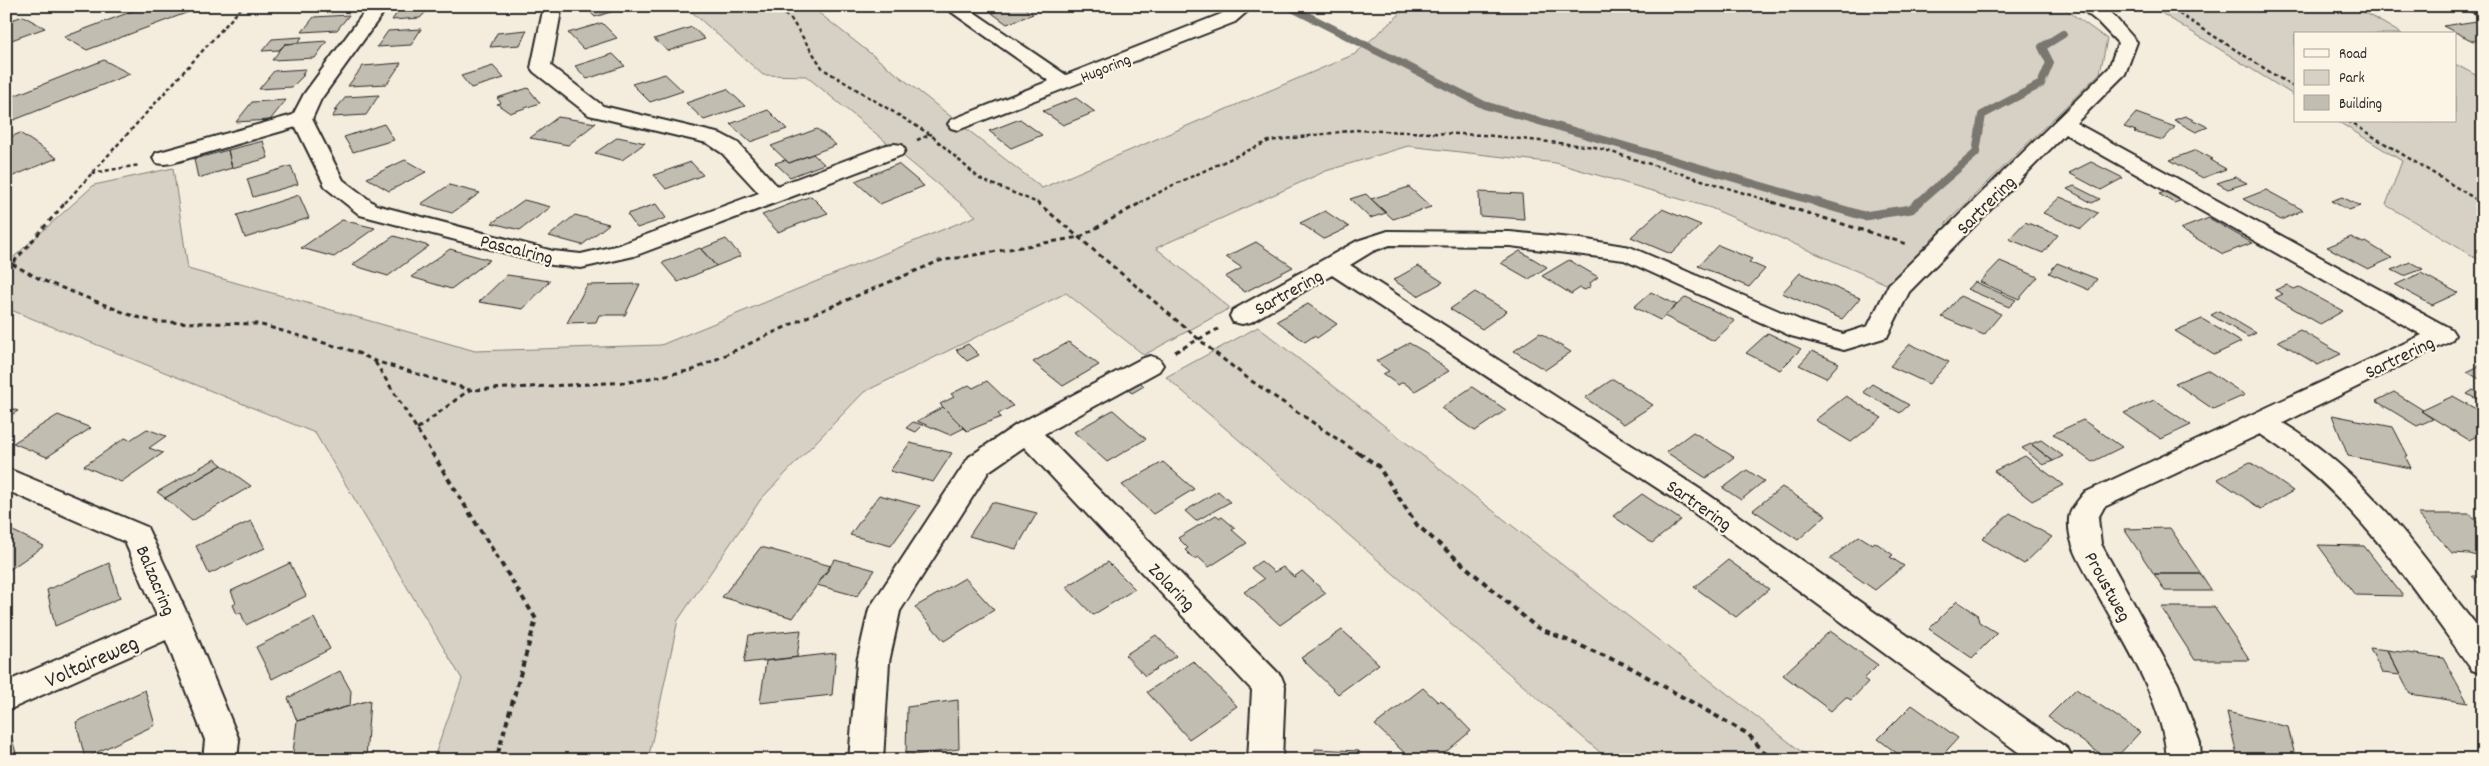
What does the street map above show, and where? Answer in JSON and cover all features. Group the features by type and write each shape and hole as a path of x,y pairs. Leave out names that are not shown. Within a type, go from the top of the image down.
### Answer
{"street":[{"path":"164,158 302,119 311,98 379,6"},
{"path":"553,6 541,68 596,111 714,138 730,148 774,196"},
{"name":"Hugoring","path":"956,7 1065,83 1228,18 1241,9 1241,6"},
{"name":"Sartrering","path":"1242,316 1333,266 1365,246 1388,238 1510,239 1581,246 1630,254 1800,330 1844,342 1878,331 1898,289 2118,70 2128,42 2105,18 2087,6"},
{"path":"2475,6 2483,10"},
{"path":"958,124 1065,83"},
{"name":"Pascalring","path":"302,119 334,183 368,210 552,258 581,261 626,251 894,150"},
{"name":"Sartrering","path":"2064,125 2442,335 2262,422"},
{"name":"Sartrering","path":"1333,266 1696,500 2056,760"},
{"path":"866,760 873,662 885,609 979,464 1026,432 1150,365"},
{"path":"2262,422 2302,448 2344,485 2379,522 2483,661"},
{"name":"Proustweg","path":"2184,760 2183,743 2162,684 2086,544 2083,517 2094,500 2262,422"},
{"name":"Zolaring","path":"1026,432 1269,686 1265,760"},
{"name":"Balzacring","path":"6,478 137,535 175,622 222,740 220,760"},
{"name":"Voltaireweg","path":"6,697 175,622"}],"path":[{"path":"6,267 12,264 34,236 243,6"},
{"path":"772,6 791,18 823,69 931,135 980,179 1034,200 1080,236 1198,340 1250,380 1378,466 1417,525 1536,627 1626,665 1732,724 1748,734 1771,760"},
{"path":"2168,6 2294,87"},
{"path":"2350,122 2483,204"},
{"path":"894,150 958,124"},
{"path":"12,264 42,280 133,316 157,322 258,324 356,352 375,361 470,390 628,382 693,370 809,316 939,261 1080,236 1169,187 1269,141 1356,130 1484,135 1595,147 1907,244 1933,256"},
{"path":"91,173 123,170 164,158"},
{"path":"1150,365 1242,316"},
{"path":"375,361 536,619 496,760"},
{"path":"417,429 470,390"}],"green space":[{"path":"698,6 810,6 1042,188 1355,54 1409,6 2061,6 2107,39 2100,73 1945,224 1958,230 1898,289 1711,208 1556,163 1408,146 1326,171 1156,248 1230,308 1144,355 1066,293 864,392 761,499 678,620 648,760 433,760 462,679 315,433 6,308 6,264 94,185 173,168 188,269 475,351 661,345 976,216 806,76 763,75 692,12"},
{"path":"2150,6 2354,6 2399,32 2294,32 2294,95"},
{"path":"2456,65 2483,79 2483,262 2386,205 2402,161 2339,122 2456,122"},
{"path":"1258,327 1812,760 1609,760 1166,377"}],"building":[{"path":"146,6 186,6 194,10 87,50 64,37"},
{"path":"402,6 428,6 430,8 420,18 392,20"},
{"path":"584,6 629,6 595,17"},
{"path":"1008,6 1021,6 1033,14 1007,24 992,13"},
{"path":"349,15 337,30 302,32 314,17"},
{"path":"23,16 45,28 6,42 6,22"},
{"path":"2477,21 2483,24 2483,40 2473,41 2443,26"},
{"path":"602,23 617,38 583,49 568,33"},
{"path":"692,27 705,39 668,51 654,39"},
{"path":"421,29 411,45 377,47 388,31"},
{"path":"527,30 520,45 490,47 497,33"},
{"path":"302,37 298,43 285,44 279,50 262,51 272,39"},
{"path":"327,41 315,58 272,60 285,44"},
{"path":"613,54 625,66 587,79 575,66"},
{"path":"104,60 130,74 14,120 6,115 6,99"},
{"path":"401,63 387,84 348,86 363,66"},
{"path":"493,66 504,78 471,88 461,76"},
{"path":"306,69 302,75 304,75 292,87 259,89 274,71"},
{"path":"665,74 683,91 650,102 632,84"},
{"path":"528,88 540,103 510,113 497,104 501,103 497,98"},
{"path":"727,89 745,106 704,120 686,103"},
{"path":"379,95 366,115 332,117 337,110 334,111 346,97"},
{"path":"1076,98 1095,112 1063,125 1043,111"},
{"path":"286,100 270,120 236,122 252,102"},
{"path":"768,110 787,129 750,142 730,124"},
{"path":"2136,113 2175,127 2163,140 2134,132 2136,131 2124,127"},
{"path":"2185,116 2208,127 2196,132 2174,120"},
{"path":"558,117 596,123 568,145 530,138"},
{"path":"1020,119 1042,135 1011,148 989,131"},
{"path":"384,124 394,140 353,152 344,137"},
{"path":"817,129 836,145 789,163 771,146"},
{"path":"20,133 57,158 6,179 6,139"},
{"path":"618,137 645,143 622,160 595,153"},
{"path":"263,141 268,158 232,168 228,150"},
{"path":"228,150 232,168 198,178 194,159"},
{"path":"2196,150 2226,169 2203,178 2170,160"},
{"path":"813,154 824,164 790,177 775,163 785,160 789,163"},
{"path":"405,160 426,172 389,191 367,178"},
{"path":"691,162 703,175 666,189 654,175"},
{"path":"2091,162 2123,178 2101,190 2069,173"},
{"path":"898,164 924,186 880,204 855,181"},
{"path":"291,166 298,184 253,197 247,179"},
{"path":"2235,177 2247,183 2228,189 2217,183"},
{"path":"449,185 480,193 452,213 421,204"},
{"path":"2074,186 2100,199 2092,203 2067,189"},
{"path":"1409,187 1431,207 1393,219 1371,199"},
{"path":"2170,190 2186,199 2174,203 2159,194"},
{"path":"2266,190 2303,210 2281,220 2243,199"},
{"path":"1479,192 1522,194 1524,219 1480,216"},
{"path":"1366,194 1386,213 1370,218 1350,199"},
{"path":"299,195 309,218 245,238 237,215"},
{"path":"811,196 828,213 778,232 762,215"},
{"path":"2060,197 2098,213 2081,229 2043,213"},
{"path":"2342,197 2360,206 2349,210 2331,201"},
{"path":"524,200 551,207 520,230 492,223"},
{"path":"656,204 666,218 637,228 627,214"},
{"path":"1662,209 1701,225 1671,254 1631,237"},
{"path":"1325,211 1349,227 1324,239 1300,223"},
{"path":"575,215 609,224 582,245 549,236"},
{"path":"2209,218 2252,243 2223,254 2180,229"},
{"path":"342,220 375,228 334,257 301,248"},
{"path":"2025,222 2058,235 2043,253 2009,239"},
{"path":"394,236 429,246 388,276 352,265"},
{"path":"2351,237 2363,243 2366,242 2392,258 2368,269 2327,247"},
{"path":"726,239 741,256 716,266 701,249"},
{"path":"1256,242 1293,267 1245,292 1225,277 1242,268 1226,257"},
{"path":"1718,245 1752,259 1749,262 1765,269 1749,287 1698,266"},
{"path":"700,248 716,266 678,282 662,263"},
{"path":"450,249 490,260 451,289 411,277"},
{"path":"1520,251 1547,267 1529,279 1501,263"},
{"path":"1569,260 1598,277 1585,290 1580,288 1571,294 1542,276"},
{"path":"2000,261 2038,277 2019,299 1980,282"},
{"path":"2410,262 2423,269 2404,276 2392,270"},
{"path":"2057,263 2097,279 2089,290 2049,273"},
{"path":"1418,266 1443,282 1418,296 1393,280"},
{"path":"1800,273 1860,298 1842,319 1782,293"},
{"path":"2421,273 2458,293 2432,305 2395,285"},
{"path":"507,275 550,281 523,309 479,302"},
{"path":"1975,282 2016,300 2009,307 1967,289"},
{"path":"640,284 625,315 599,315 596,322 567,323 587,285"},
{"path":"2287,285 2294,289 2299,287 2343,311 2320,324 2275,298 2283,294 2275,290"},
{"path":"1475,292 1507,311 1482,329 1450,309"},
{"path":"1651,292 1677,305 1660,320 1634,307"},
{"path":"1960,296 2001,314 1984,335 1942,317"},
{"path":"1686,297 1735,321 1714,341 1664,316"},
{"path":"1308,304 1337,324 1317,338 1314,336 1305,342 1277,321"},
{"path":"2219,311 2256,333 2248,337 2211,315"},
{"path":"2202,319 2241,342 2214,355 2175,331"},
{"path":"2300,330 2341,354 2318,365 2278,341"},
{"path":"1540,333 1571,352 1545,370 1514,351"},
{"path":"1768,333 1801,349 1780,370 1746,353"},
{"path":"1069,342 1099,365 1063,386 1033,362"},
{"path":"1409,343 1425,352 1449,371 1415,391 1403,382 1398,385 1383,374 1389,371 1376,361"},
{"path":"968,344 979,355 967,361 956,350"},
{"path":"1910,344 1949,362 1929,384 1890,366"},
{"path":"1812,351 1839,363 1826,378 1799,365"},
{"path":"2483,364 2483,381 2467,372"},
{"path":"2207,370 2245,395 2213,409 2175,383"},
{"path":"1613,379 1653,405 1624,424 1585,398"},
{"path":"1138,380 1144,386 1132,393 1125,387"},
{"path":"987,381 1013,406 998,414 1001,417 967,431 940,404 954,397 951,394 969,385 973,388"},
{"path":"1872,384 1909,405 1900,413 1863,392"},
{"path":"1472,387 1506,410 1475,431 1441,408"},
{"path":"2473,390 2483,395 2483,403 2467,394"},
{"path":"2394,392 2423,410 2421,411 2433,419 2417,426 2376,401"},
{"path":"1846,396 1882,418 1851,442 1815,420"},
{"path":"2453,396 2483,413 2483,433 2469,440 2421,411"},
{"path":"2154,400 2191,425 2161,439 2124,413"},
{"path":"6,406 18,411 6,418"},
{"path":"943,407 964,428 950,435 917,421"},
{"path":"1113,410 1146,439 1107,462 1074,432"},
{"path":"58,415 91,428 47,457 13,443"},
{"path":"2332,415 2393,427 2408,456 2405,456 2411,468 2348,456"},
{"path":"2083,420 2122,447 2092,462 2053,434"},
{"path":"913,422 923,425 916,432 906,428"},
{"path":"147,429 166,436 149,448 163,453 121,482 84,466 125,438 130,440"},
{"path":"1693,432 1734,457 1706,478 1666,452"},
{"path":"2041,440 2063,456 2053,461 2031,444"},
{"path":"910,443 952,453 933,482 890,471"},
{"path":"2031,444 2053,461 2043,465 2022,448"},
{"path":"2025,456 2063,485 2032,501 1994,471"},
{"path":"215,459 222,465 165,498 157,492"},
{"path":"1163,462 1194,489 1153,514 1122,485"},
{"path":"2250,462 2293,491 2261,509 2217,479"},
{"path":"222,465 251,486 192,521 165,498"},
{"path":"1747,470 1764,481 1741,500 1723,488"},
{"path":"1782,487 1826,515 1798,540 1753,510"},
{"path":"1218,491 1230,502 1196,521 1185,511"},
{"path":"1642,494 1681,520 1652,543 1613,516"},
{"path":"879,495 920,506 891,546 850,535"},
{"path":"992,502 1037,513 1016,549 969,536"},
{"path":"2010,513 2052,537 2024,564 1982,539"},
{"path":"2418,514 2470,514 2483,529 2483,558 2470,554 2452,553"},
{"path":"1216,515 1220,518 1222,517 1235,528 1232,530 1247,543 1209,567 1198,557 1194,559 1185,550 1188,548 1178,538"},
{"path":"251,521 265,548 209,574 196,546"},
{"path":"2170,528 2201,574 2154,574 2124,529"},
{"path":"11,530 44,546 6,572 6,533"},
{"path":"1859,536 1872,544 1875,542 1893,555 1890,557 1904,566 1875,590 1830,559"},
{"path":"2318,545 2364,546 2403,596 2355,595"},
{"path":"761,547 831,566 793,618 722,597"},
{"path":"835,559 875,570 857,596 817,585"},
{"path":"1728,560 1769,589 1736,617 1694,587"},
{"path":"1261,561 1274,572 1283,567 1294,577 1302,571 1326,593 1280,625 1244,592 1264,579 1251,568"},
{"path":"1108,562 1135,589 1093,615 1066,587"},
{"path":"109,563 120,598 55,626 47,590"},
{"path":"290,563 306,596 246,625 241,613 237,614 233,605 236,603 231,591"},
{"path":"2154,574 2201,574 2212,591 2165,591"},
{"path":"2472,576 2483,576 2483,588"},
{"path":"965,578 994,610 944,641 915,607"},
{"path":"1957,601 1977,614 1979,622 1997,633 1972,658 1929,629"},
{"path":"2161,607 2214,607 2250,660 2195,660"},
{"path":"314,618 330,649 272,679 256,647"},
{"path":"801,630 797,657 744,663 749,635"},
{"path":"1342,630 1379,664 1338,694 1301,658"},
{"path":"1830,631 1878,665 1864,679 1868,682 1851,700 1846,697 1831,711 1783,675"},
{"path":"1156,635 1176,656 1145,676 1125,655"},
{"path":"2370,648 2387,650 2400,675 2382,673"},
{"path":"2387,650 2443,658 2468,703 2410,694"},
{"path":"836,653 832,695 760,703 766,661"},
{"path":"1193,661 1237,706 1189,739 1147,692"},
{"path":"340,671 351,691 350,706 297,721 288,698"},
{"path":"1423,688 1438,702 1441,700 1471,731 1436,760 1412,760 1375,725"},
{"path":"2076,689 2140,732 2114,760 2109,760 2048,717"},
{"path":"145,690 155,725 85,758 76,722"},
{"path":"370,700 366,758 359,760 292,760 297,721"},
{"path":"958,700 959,749 906,756 907,707"},
{"path":"1912,705 1958,738 1938,760 1906,760 1878,739"},
{"path":"2227,712 2288,727 2296,760 2238,760"},
{"path":"7,722 18,760 6,760"},
{"path":"1315,749 1359,751 1360,760 1315,760"},
{"path":"2422,755 2456,760 2424,760"}],"waterway":[{"path":"1288,6 1484,105 1820,203"},
{"path":"1918,203 1976,153 1982,115 2041,84 2050,63 2042,47 2063,34"},
{"path":"1816,202 1864,216 1911,209 1919,202"}]}
